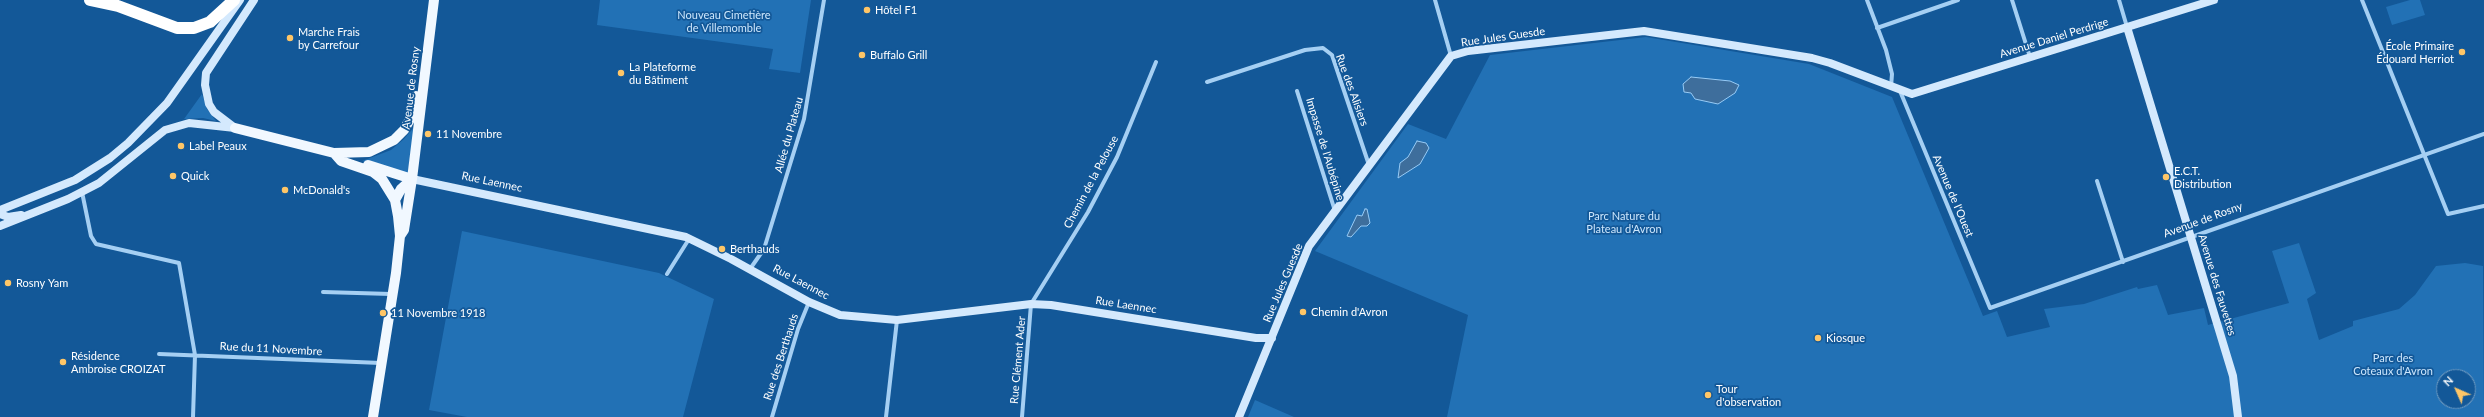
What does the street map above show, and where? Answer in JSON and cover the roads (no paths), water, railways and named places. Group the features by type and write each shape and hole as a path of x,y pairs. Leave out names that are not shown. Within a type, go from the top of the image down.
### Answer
{"highway":[{"path":"90,0 118,6 177,28 194,28 215,19 234,0"}],"main road":[{"name":"Avenue de Rosny","path":"400,236 404,230 412,178 426,76 426,56 434,0"},
{"name":"Rue Laennec","path":"236,128 334,153 360,153 379,148 394,140 404,130 414,109 426,56"},
{"name":"Rue Laennec","path":"334,153 342,158 412,178"},
{"name":"Rue Laennec","path":"334,153 342,161 364,168 378,176 389,188 395,200"},
{"path":"373,417 394,294 400,236 395,200 401,189 412,178"}],"street":[{"path":"0,210 74,180 110,158 128,144 167,104 240,0"},
{"path":"236,128 214,112 209,104 205,85 206,73 254,0"},
{"name":"Allée du Plateau","path":"750,269 764,249 804,119 824,0"},
{"path":"1435,0 1451,56"},
{"path":"1867,0 1886,50 1892,74 1891,87"},
{"path":"1877,28 1958,0"},
{"path":"2012,0 2030,58"},
{"name":"Avenue des Fauvettes","path":"2119,0 2192,236 2233,376 2238,417"},
{"name":"Avenue Daniel Perdrige","path":"1900,91 1912,94 2214,0"},
{"path":"2362,0 2448,214 2484,206"},
{"name":"Rue Jules Guesde","path":"1239,417 1309,246 1451,56 1468,51 1644,31 1812,58 1830,63 1900,91"},
{"name":"Rue des Alisiers","path":"1207,82 1305,50 1323,48 1332,55 1369,165"},
{"name":"Chemin de la Pelouse","path":"1031,304 1088,212 1117,157 1156,62"},
{"name":"Avenue de l'Ouest","path":"1900,91 1990,308"},
{"name":"Impasse de l'Aubépine","path":"1297,92 1335,211"},
{"path":"0,226 82,192 99,183 165,130 176,126 197,123 236,128"},
{"name":"Avenue de Rosny","path":"1990,308 2484,134"},
{"name":"Rue Laennec","path":"412,178 480,191 689,239 750,269 809,302 840,316 897,320 1031,304 1051,305 1256,338 1272,338"},
{"path":"2097,181 2123,262"},
{"path":"82,192 91,236 96,244 180,263 195,355 193,417"},
{"path":"0,214 8,216 31,214"},
{"path":"668,274 689,239"},
{"path":"323,292 394,294"},
{"name":"Rue des Berthauds","path":"772,417 798,329 809,302"},
{"name":"Rue Clément Ader","path":"1022,417 1031,304"},
{"path":"886,417 897,320"},
{"name":"Rue du 11 Novembre","path":"159,354 382,363"}],"place":[{"name":"Hôtel F1","path":"867,10"},
{"name":"Marche Frais by Carrefour","path":"290,38"},
{"name":"École Primaire Édouard Herriot","path":"2462,52"},
{"name":"Buffalo Grill","path":"862,55"},
{"name":"La Plateforme du Bâtiment","path":"621,73"},
{"name":"11 Novembre","path":"428,134"},
{"name":"Label Peaux","path":"181,146"},
{"name":"Quick","path":"173,176"},
{"name":"E.C.T. Distribution","path":"2166,177"},
{"name":"McDonald's","path":"285,190"},
{"name":"Berthauds","path":"722,249"},
{"name":"Rosny Yam","path":"8,283"},
{"name":"Chemin d'Avron","path":"1303,312"},
{"name":"11 Novembre 1918","path":"383,313"},
{"name":"Kiosque","path":"1818,338"},
{"name":"Résidence Ambroise CROIZAT","path":"63,362"},
{"name":"Tour d'observation","path":"1708,395"}],"park label":[{"name":"Nouveau Cimetière de Villemomble","path":"724,21"},
{"name":"Parc Nature du Plateau d'Avron","path":"1624,222"},
{"name":"Parc des Coteaux d'Avron","path":"2393,364"}]}
